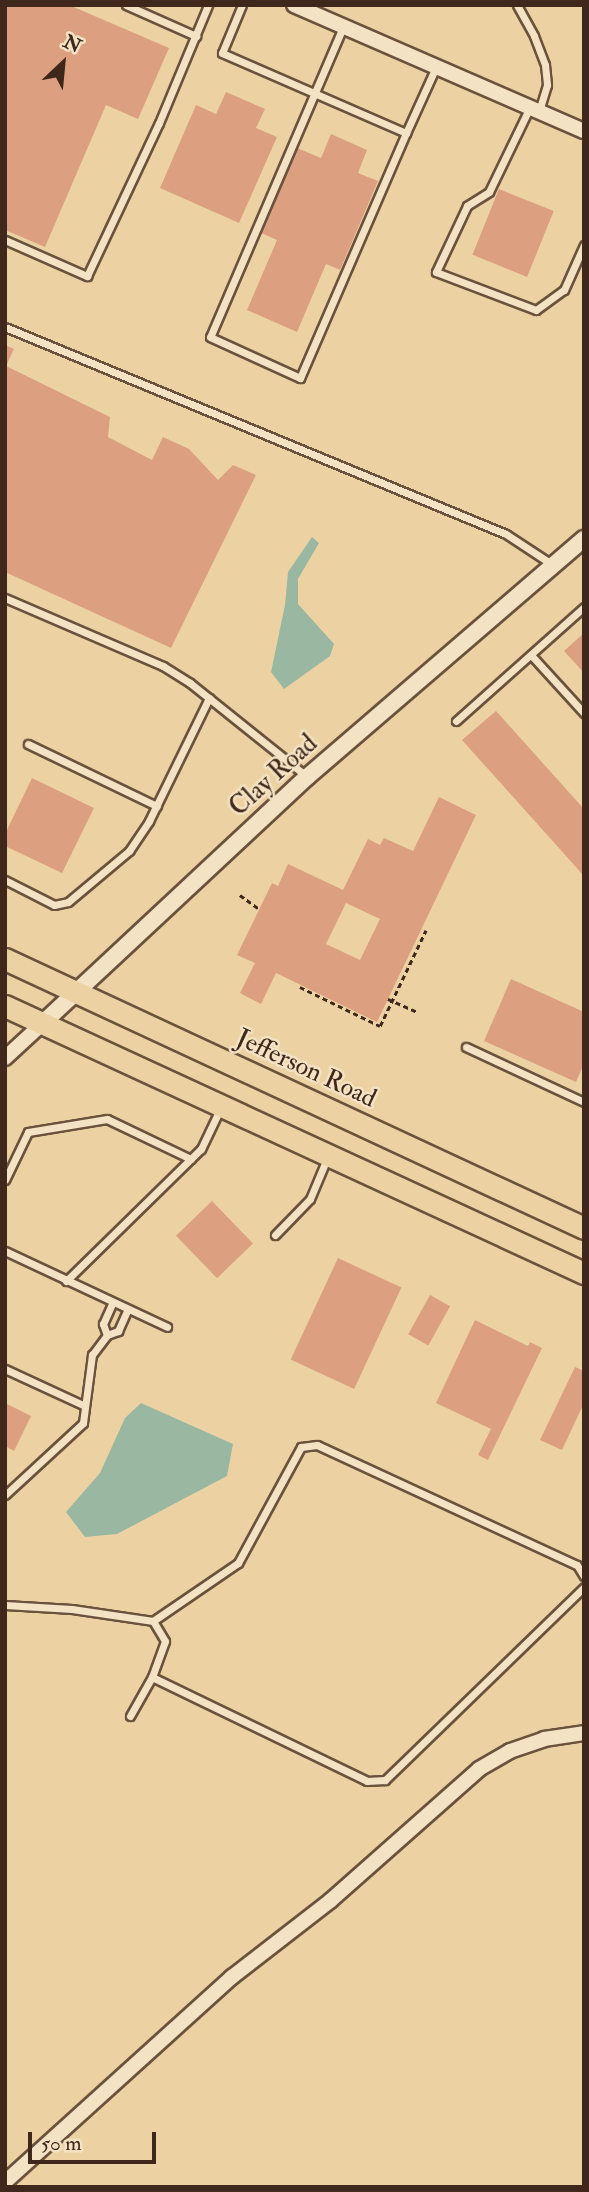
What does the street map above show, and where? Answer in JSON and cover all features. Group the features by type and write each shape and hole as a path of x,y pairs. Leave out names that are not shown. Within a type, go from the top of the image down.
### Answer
{"main road":[{"name":"Jefferson Road","path":"5,959 584,1228"},
{"path":"5,1006 584,1273"}],"street":[{"path":"295,5 584,131"},
{"name":"Clay Road","path":"5,1058 307,777 584,539"},
{"path":"5,2182 223,1985 330,1901 479,1769 510,1751 544,1740 584,1733"}],"lane":[{"path":"126,5 196,36"},
{"path":"5,240 87,276 159,123 208,5"},
{"path":"242,5 222,53 407,133"},
{"path":"517,5 534,36 545,65 547,85 489,192 467,206 436,272 536,310 564,289 584,246"},
{"path":"344,26 210,337 300,378 437,66"},
{"path":"5,327 506,534 554,565"},
{"path":"5,598 163,666 209,698 307,777"},
{"path":"456,721 584,607"},
{"path":"531,655 584,713"},
{"path":"5,880 54,905 68,902 129,851 157,806 209,698"},
{"path":"28,744 157,806"},
{"path":"466,1046 584,1102"},
{"path":"66,1281 201,1149 221,1106"},
{"path":"5,1180 28,1132 107,1119 191,1159"},
{"path":"275,1235 310,1199 329,1156"},
{"path":"5,1251 167,1326"},
{"path":"107,1335 103,1324 113,1302"},
{"path":"5,1495 83,1423 92,1355 107,1335 118,1331 128,1308"},
{"path":"5,1369 85,1406"},
{"path":"5,1605 72,1609 153,1621 238,1563 301,1447 317,1445 578,1565 584,1576"},
{"path":"152,1677 367,1781 385,1780 584,1587"},
{"path":"130,1716 152,1677 165,1641 153,1621"}],"path":[{"path":"240,895 259,909"},
{"path":"300,987 380,1026 390,1000 426,930"},
{"path":"390,1000 417,1012"}],"shaded area":[{"path":"312,537 319,543 298,579 298,604 334,644 330,656 284,689 271,672 285,605 288,572"},
{"path":"141,1403 233,1444 227,1476 117,1534 85,1537 66,1512 100,1473 125,1418"}],"building":[{"path":"5,5 69,5 169,48 138,119 106,105 45,247 5,230"},
{"path":"226,92 265,109 256,128 277,137 239,223 160,188 196,105 216,114"},
{"path":"331,134 367,150 358,173 378,181 340,270 326,264 297,332 247,310 277,240 261,233 297,148 321,158"},
{"path":"499,189 554,211 527,277 472,255"},
{"path":"5,345 14,349 6,366 110,417 108,437 152,460 163,437 189,449 218,480 233,465 256,475 171,648 5,572"},
{"path":"584,633 584,673 564,651"},
{"path":"496,711 584,809 584,876 462,740"},
{"path":"32,778 94,808 62,873 5,846 5,834"},
{"path":"439,797 476,815 377,1022 276,973 261,1004 240,993 255,963 237,955 272,883 278,886 288,864 343,890 368,839 380,845 384,838 413,851","holes":["346,903 380,919 360,960 326,944"]},
{"path":"511,979 584,1012 584,1064 576,1082 484,1041"},
{"path":"212,1201 253,1243 217,1278 176,1236"},
{"path":"338,1258 401,1288 354,1389 291,1360"},
{"path":"430,1295 450,1306 428,1346 408,1334"},
{"path":"475,1320 528,1346 530,1342 542,1348 488,1460 478,1455 491,1429 436,1403"},
{"path":"575,1367 584,1371 584,1403 562,1450 540,1440"},
{"path":"5,1403 31,1416 14,1451 5,1446"}]}
